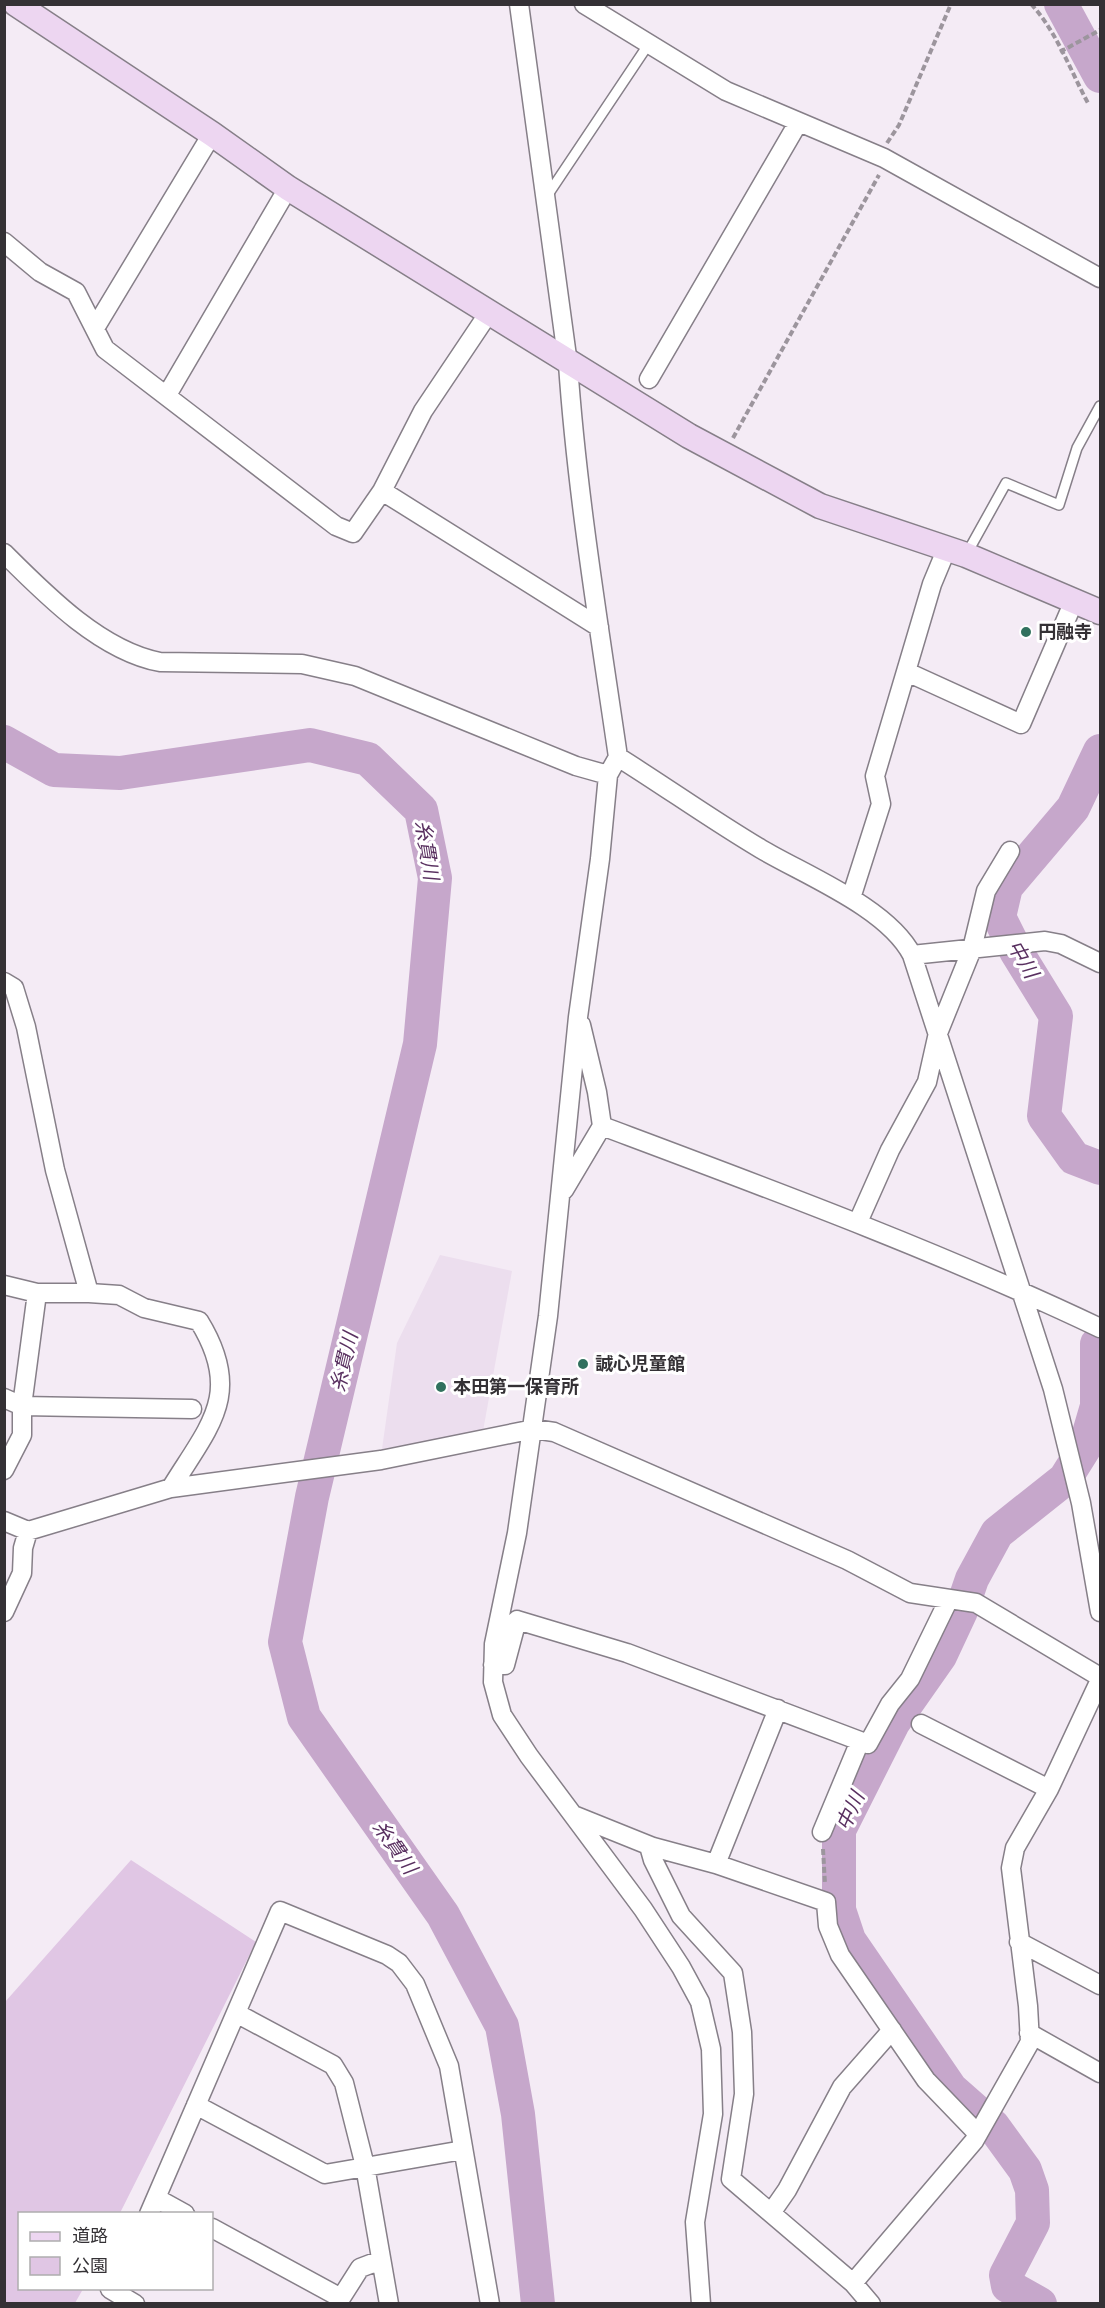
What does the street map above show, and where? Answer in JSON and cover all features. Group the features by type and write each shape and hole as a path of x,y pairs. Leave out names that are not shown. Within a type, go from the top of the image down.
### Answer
{"street":[{"path":"16,4 212,134 288,188 568,364 723,454 820,506 956,551 1101,612"},
{"path":"519,4 568,364 571,412 599,627 618,757 608,775 600,859 578,1017 534,1429 517,1533 494,1644 493,1682 502,1715 529,1756 643,1909 681,1967 700,2002 711,2049 713,2114 695,2222 701,2304"},
{"path":"584,4 726,91 883,158 1101,278"},
{"path":"649,379 798,123"},
{"path":"96,328 212,134"},
{"path":"167,395 288,188"},
{"path":"4,242 40,272 76,292 105,349 336,526 353,533 382,491 423,411 488,314"},
{"path":"382,491 599,627"},
{"path":"850,898 881,804 875,776 932,584 956,551"},
{"path":"4,553 79,620 113,646 138,658 160,662 302,664 355,676 576,766 608,775"},
{"path":"907,672 1021,724 1074,601"},
{"path":"618,757 760,849 850,898 904,939 912,955 938,1033 1053,1389 1081,1503 1101,1612"},
{"path":"858,1222 890,1150 927,1082 938,1033 972,949 986,891 1010,851"},
{"path":"912,955 1045,941 1060,944 1101,963"},
{"path":"4,982 14,988 26,1027 55,1170 88,1293"},
{"path":"560,1197 602,1126 590,1056 578,1017"},
{"path":"602,1126 858,1222 1022,1291 1101,1328"},
{"path":"4,1285 37,1293 119,1295 144,1308 199,1322 210,1339 219,1366 220,1403 212,1422 171,1488"},
{"path":"4,1470 22,1435 22,1406 37,1293"},
{"path":"4,1398 22,1406 192,1409"},
{"path":"4,1521 28,1531 171,1488 381,1460 534,1429 554,1432 847,1560 910,1593 976,1603 1101,1679 1049,1789 1014,1848 1011,1868 1030,2042 978,2134 854,2283"},
{"path":"4,1612 22,1573 23,1548 28,1531"},
{"path":"493,1665 505,1665 517,1620 627,1653 868,1744 890,1704 910,1679 950,1599"},
{"path":"716,1863 778,1709"},
{"path":"921,1724 1049,1789"},
{"path":"822,1832 860,1741"},
{"path":"575,1815 649,1846 716,1863 826,1902 828,1926 840,1955 926,2080 978,2134"},
{"path":"649,1846 653,1860 681,1916 733,1973 742,2032 744,2094 731,2179 854,2283 871,2304"},
{"path":"177,2212 153,2206 280,1911 387,1955 399,1963 415,1984 449,2066 490,2304"},
{"path":"1019,1942 1101,1985"},
{"path":"236,2013 333,2065 344,2083 365,2166 389,2304"},
{"path":"771,2213 787,2190 842,2087 892,2030"},
{"path":"1029,2033 1101,2073"},
{"path":"196,2105 325,2174 464,2150"},
{"path":"213,2229 341,2298 360,2268 381,2260"},
{"path":"99,2304 109,2290"},
{"path":"112,2290 135,2304"}],"lane":[{"path":"544,201 648,45"},
{"path":"956,551 1006,483 1059,505 1077,448 1101,406"}],"path":[{"path":"723,454 883,158 951,4"},
{"path":"1030,4 1058,41 1060,52 1088,103"},
{"path":"1060,52 1100,32"},
{"path":"822,1832 826,1902"}],"shaded area":[{"name":"本田第一保育所","path":"440,1255 512,1271 483,1431 382,1449 397,1343"}],"green space":[{"path":"131,1860 256,1942 121,2212 18,2212 18,2290 82,2290 75,2303 5,2303 5,2002"}],"waterway":[{"name":"中川","path":"1061,4 1100,76"},
{"name":"糸貫川","path":"4,742 54,770 120,773 310,745 368,759 421,810 435,878 420,1044 312,1497 285,1642 304,1717 443,1915 502,2026 518,2114 538,2304"},
{"name":"中川","path":"1100,751 1073,808 1006,887 999,917 1016,951 1056,1016 1044,1116 1074,1158 1100,1168"},
{"name":"中川","path":"1040,2304 1008,2286 1006,2275 1033,2223 1032,2190 1025,2170 993,2126 951,2089 849,1940 839,1910 839,1830 893,1723 940,1656 961,1611 972,1579 997,1533 1065,1479 1085,1447 1097,1406 1097,1344 1100,1341"}],"place":[{"name":"円融寺","path":"1026,632"},
{"name":"誠心児童館","path":"583,1364"},
{"name":"本田第一保育所","path":"441,1387"}]}
